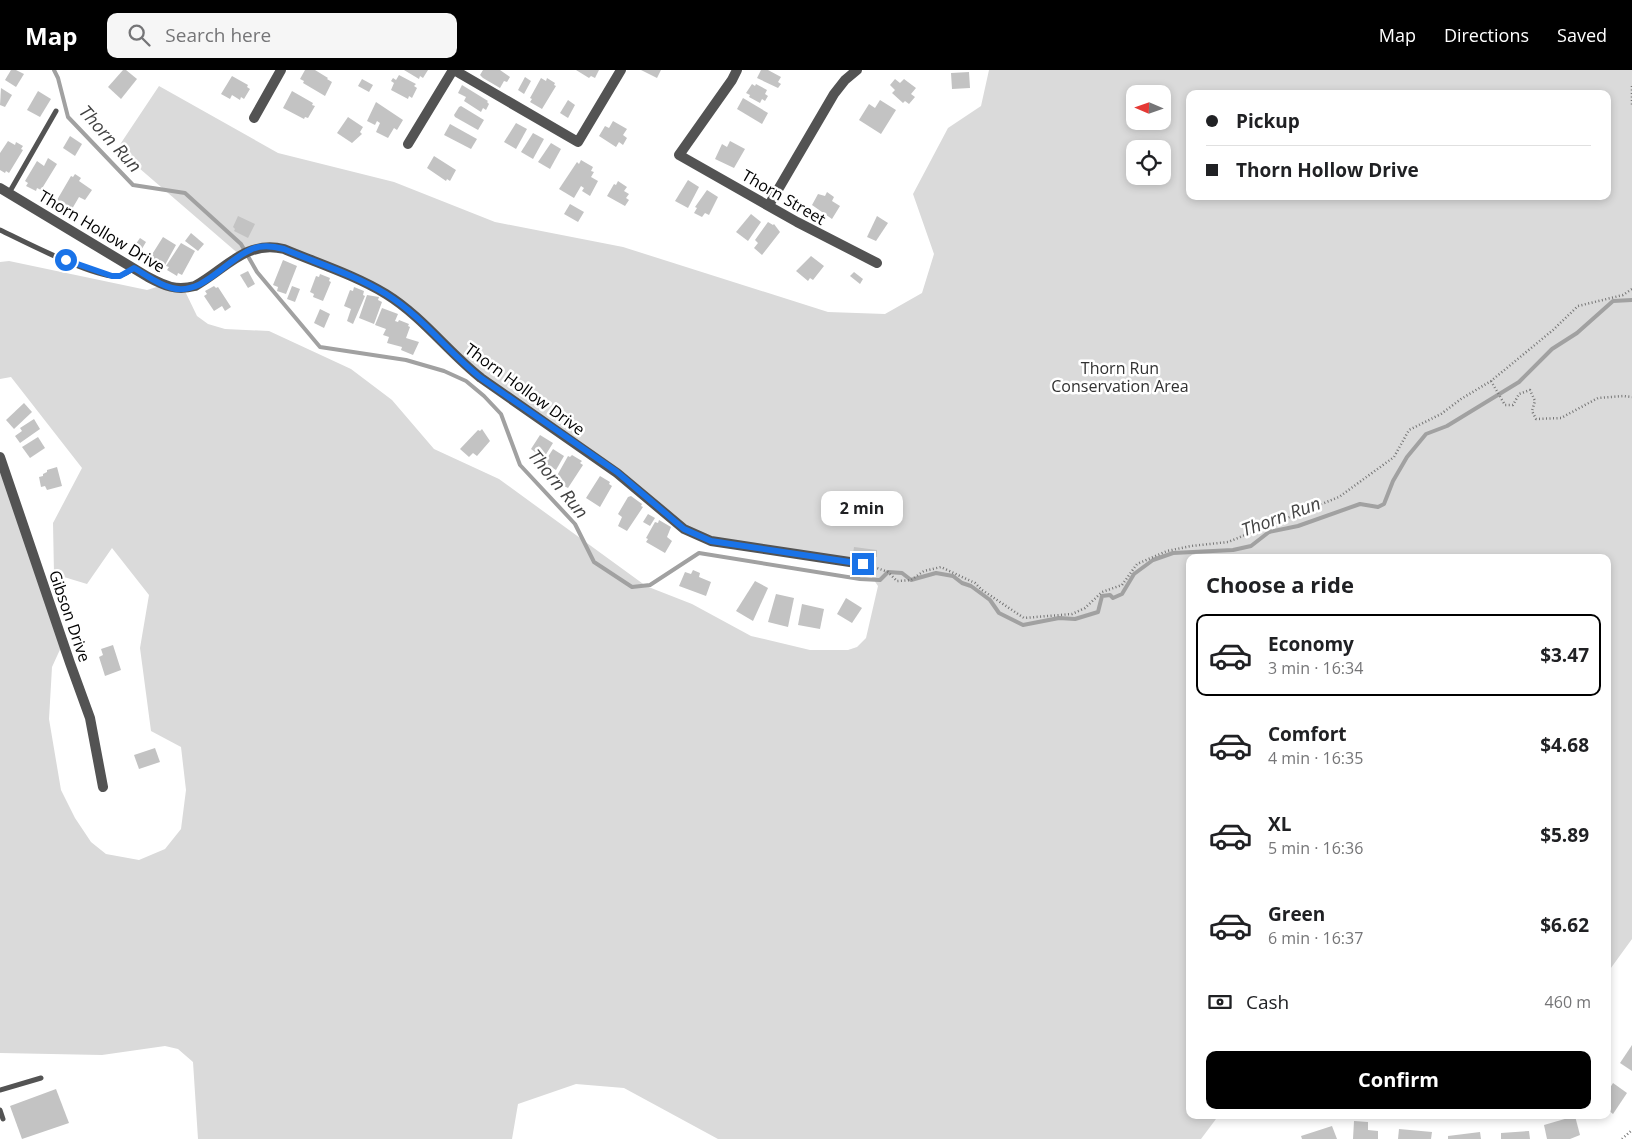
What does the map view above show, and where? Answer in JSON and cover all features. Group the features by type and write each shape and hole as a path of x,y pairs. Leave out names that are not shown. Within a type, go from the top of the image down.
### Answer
{"street":[{"path":"254,118 281,70"},
{"path":"408,144 453,70 578,142 621,70"},
{"name":"Thorn Street","path":"737,70 732,80 678,155 844,248 877,263"},
{"path":"769,205 834,94 845,80 857,70"},
{"name":"Thorn Hollow Drive","path":"5,190 134,268 164,285 174,288 184,289 195,286 210,278 250,249 271,246 284,249 386,294 426,326 464,365 617,472 684,529 695,535 711,541 863,564"},
{"name":"Gibson Drive","path":"0,457 90,718 96,739 104,787"}],"lane":[{"path":"5,190 56,112"},
{"path":"0,230 48,254 101,274 120,276 134,268"},
{"path":"0,1090 41,1078"},
{"path":"0,1110 3,1119"}],"path":[{"path":"1632,86 1632,107"},
{"path":"863,564 883,569 898,581 911,580 924,571 941,567 975,583 982,590 1024,618 1072,614 1085,608 1102,592 1122,585 1137,564 1167,551 1228,542 1339,497 1394,457 1409,430 1441,414 1461,399 1491,381 1553,330 1578,306 1623,295 1632,289"},
{"path":"1491,381 1505,405 1513,405 1519,394 1530,390 1535,401 1532,410 1536,419 1561,418 1598,398 1632,397"},
{"path":"1622,1139 1632,1130"}],"green space":[{"name":"Thorn Run Conservation Area","path":"989,70 1632,70 1632,939 1611,968 1611,554 1186,554 1186,1119 1216,1119 1201,1139 718,1139 624,1088 576,1084 518,1104 512,1139 198,1139 193,1062 178,1049 165,1046 102,1055 0,1053 0,457 63,643 52,667 49,719 61,790 75,818 91,842 106,854 139,860 165,849 181,829 186,790 181,747 151,731 140,648 149,595 112,548 87,584 54,574 53,523 82,468 11,377 0,379 0,262 9,261 147,290 163,285 184,289 197,316 208,324 225,329 269,331 351,369 392,400 434,449 499,479 646,586 692,604 751,636 810,650 848,650 857,647 866,638 878,586 863,564 695,535 514,402 386,294 284,249 241,256 117,149 159,86 278,153 394,182 495,222 623,247 828,312 885,314 922,293 934,254 913,194 948,128 981,106"}],"building":[{"path":"11,70 24,74 16,87 5,80"},
{"path":"123,70 126,70 137,79 121,99 108,87"},
{"path":"305,70 315,70 332,82 325,96 303,83 304,81 300,79"},
{"path":"404,70 428,70 423,78 420,76 419,79"},
{"path":"483,70 500,70 510,77 507,82 504,81 500,88 480,75"},
{"path":"576,70 599,70 595,78 591,76 589,78"},
{"path":"641,70 661,70 657,78"},
{"path":"761,70 768,70 781,77 778,82 781,84 778,88 757,78"},
{"path":"969,72 970,88 952,89 951,73"},
{"path":"399,75 416,84 414,86 417,88 412,98 409,96 408,99 391,90 394,83 391,81 393,78 396,80"},
{"path":"232,76 248,85 247,87 250,89 244,99 241,97 240,100 232,95 230,99 221,94"},
{"path":"525,77 531,81 524,94 518,90"},
{"path":"541,78 546,81 547,78 555,83 554,85 556,86 542,109 530,102 532,99 530,98"},
{"path":"362,79 373,85 369,92 358,86"},
{"path":"895,79 900,83 904,79 916,88 911,94 915,97 909,104 905,101 903,103 892,93 895,90 890,85"},
{"path":"752,84 767,90 765,94 768,96 765,101 762,99 760,103 749,97 750,95 746,93"},
{"path":"462,85 488,101 489,104 486,110 483,108 481,112 464,101 466,97 458,93"},
{"path":"1,88 12,95 5,107 0,105"},
{"path":"38,91 51,99 40,117 27,110"},
{"path":"292,91 315,106 308,118 305,117 304,119 283,108"},
{"path":"743,98 768,113 762,124 737,109"},
{"path":"568,100 575,105 568,118 560,113"},
{"path":"880,100 896,110 881,134 859,120 869,104 875,108"},
{"path":"376,102 403,120 397,130 394,128 388,138 376,132 380,123 377,121 375,125 367,121"},
{"path":"461,106 484,120 478,130 455,117 454,115"},
{"path":"348,117 363,127 360,132 362,134 352,143 337,133"},
{"path":"613,121 627,129 623,135 627,138 623,145 619,142 616,147 599,136 605,126 609,128"},
{"path":"516,123 527,129 516,149 504,142"},
{"path":"450,124 477,139 471,149 444,135"},
{"path":"533,133 544,139 533,159 521,152"},
{"path":"70,136 82,144 75,156 63,148"},
{"path":"8,141 15,145 16,142 23,146 21,149 23,150 9,173 6,171 5,173 0,170 0,153"},
{"path":"730,141 745,149 734,168 715,159 722,144 727,147"},
{"path":"551,143 561,149 550,169 538,162"},
{"path":"434,156 456,170 450,181 447,179 446,181 427,168"},
{"path":"48,158 57,164 41,190 37,188 36,191 26,186 28,183 25,181 37,161 44,166"},
{"path":"581,160 593,167 591,171 594,172 591,177 598,181 590,196 582,191 584,188 581,186 574,198 559,189 577,162 579,164"},
{"path":"75,174 81,178 79,181 92,190 85,200 79,197 72,209 69,208 67,210 58,204 57,200 71,176 73,177"},
{"path":"688,180 699,187 688,208 675,201"},
{"path":"618,181 627,187 624,191 629,194 626,198 629,200 625,206 607,196"},
{"path":"707,190 718,197 709,215 705,213 702,217 694,213 697,208 695,207"},
{"path":"827,192 834,197 832,201 840,206 832,219 812,205 818,194 825,196"},
{"path":"570,204 584,212 578,222 564,214"},
{"path":"751,214 761,222 748,241 736,232"},
{"path":"238,216 255,224 248,238 234,231 233,227"},
{"path":"877,216 888,223 876,241 867,237"},
{"path":"768,222 774,224 780,232 762,255 754,248 758,243 755,240"},
{"path":"191,233 204,244 198,251 185,241"},
{"path":"163,237 176,245 165,265 162,263 161,266 152,260 151,256"},
{"path":"140,238 146,242 140,252 133,248"},
{"path":"181,243 195,251 182,275 178,273 177,276 167,270 169,267 166,266"},
{"path":"811,256 824,266 813,280 810,278 808,281 796,271"},
{"path":"283,260 297,266 286,294 277,291 278,287 273,285"},
{"path":"248,271 255,284 248,288 240,275"},
{"path":"854,272 863,279 860,284 850,276"},
{"path":"320,274 330,278 329,281 331,282 323,301 313,297 314,294 310,292 316,276 319,277"},
{"path":"214,286 218,287 231,307 225,311 222,306 214,311 204,296 207,294 205,291"},
{"path":"292,286 300,289 295,302 287,299"},
{"path":"354,287 364,291 363,295 365,296 353,324 347,321 351,309 344,306 350,290 353,291"},
{"path":"367,295 379,297 378,300 382,302 374,324 359,318"},
{"path":"382,308 398,314 395,321 398,322 399,320 409,324 408,326 410,327 406,338 419,342 413,355 401,350 402,347 387,343 389,337 383,335 386,329 375,325"},
{"path":"320,309 330,314 324,328 314,323"},
{"path":"24,403 32,412 14,429 6,420"},
{"path":"34,419 40,429 20,443 15,436 22,431 20,428"},
{"path":"482,429 490,441 477,456 473,453 469,457 460,449 478,430"},
{"path":"540,435 553,443 540,464 531,458 535,452 531,449"},
{"path":"38,437 45,448 30,458 22,447"},
{"path":"553,449 564,456 556,470 544,463"},
{"path":"572,455 582,461 580,463 583,465 568,488 554,481 568,456"},
{"path":"57,467 62,486 47,490 45,486 41,487 39,477 43,476 47,470"},
{"path":"600,476 610,482 609,484 612,486 600,507 586,498"},
{"path":"631,496 642,504 641,506 643,507 627,531 618,526 622,517 618,514 628,497"},
{"path":"648,514 655,518 650,526 643,522"},
{"path":"659,520 671,527 667,537 672,541 665,553 646,542 648,539 646,538 655,522 658,523"},
{"path":"854,547 877,550 877,557 853,554"},
{"path":"693,570 700,573 699,577 711,582 706,596 679,586 685,572 691,574"},
{"path":"755,581 768,588 753,621 736,611"},
{"path":"776,594 794,598 788,627 768,622"},
{"path":"846,598 862,608 852,623 837,614"},
{"path":"802,604 824,609 820,629 798,625"},
{"path":"113,645 121,670 105,676 99,657 103,655 101,649"},
{"path":"155,748 160,762 139,769 134,755"},
{"path":"1632,1045 1632,1071 1620,1063"},
{"path":"1613,1083 1627,1093 1613,1114 1611,1112 1611,1086"},
{"path":"56,1089 69,1123 22,1139 10,1106"},
{"path":"1565,1119 1576,1119 1580,1135 1570,1139 1547,1139 1544,1125"},
{"path":"1354,1121 1368,1122 1368,1130 1378,1131 1378,1139 1353,1139"},
{"path":"1332,1126 1337,1139 1302,1139 1301,1136"},
{"path":"1399,1129 1432,1132 1431,1139 1398,1139"},
{"path":"1529,1131 1530,1139 1501,1139 1501,1133"},
{"path":"1480,1132 1481,1139 1448,1139 1448,1136"}],"waterway":[{"name":"Thorn Run","path":"54,70 58,78 68,117 133,185 185,193 241,244 257,272 320,347 406,360 444,371 466,381 484,396 501,414 520,465 575,524 594,562 632,587 650,585 699,553 860,579 880,580 888,572 902,573 911,580 936,573 953,576 962,583 971,586 990,600 999,613 1023,625 1059,618 1075,619 1098,612 1102,596 1110,595 1113,598 1122,594 1134,574 1153,560 1173,553 1233,550 1251,546 1269,532 1298,526 1360,504 1378,507 1384,504 1393,481 1407,457 1426,434 1447,426 1519,382 1552,349 1577,333 1613,301 1632,300"}],"route":[{"path":"66,260 101,274 112,276 120,276 134,268 164,285 184,289 195,286 210,278 250,249 271,246 284,249 386,294 426,326 464,365 514,402 617,472 684,529 695,535 711,541 863,564"}]}
